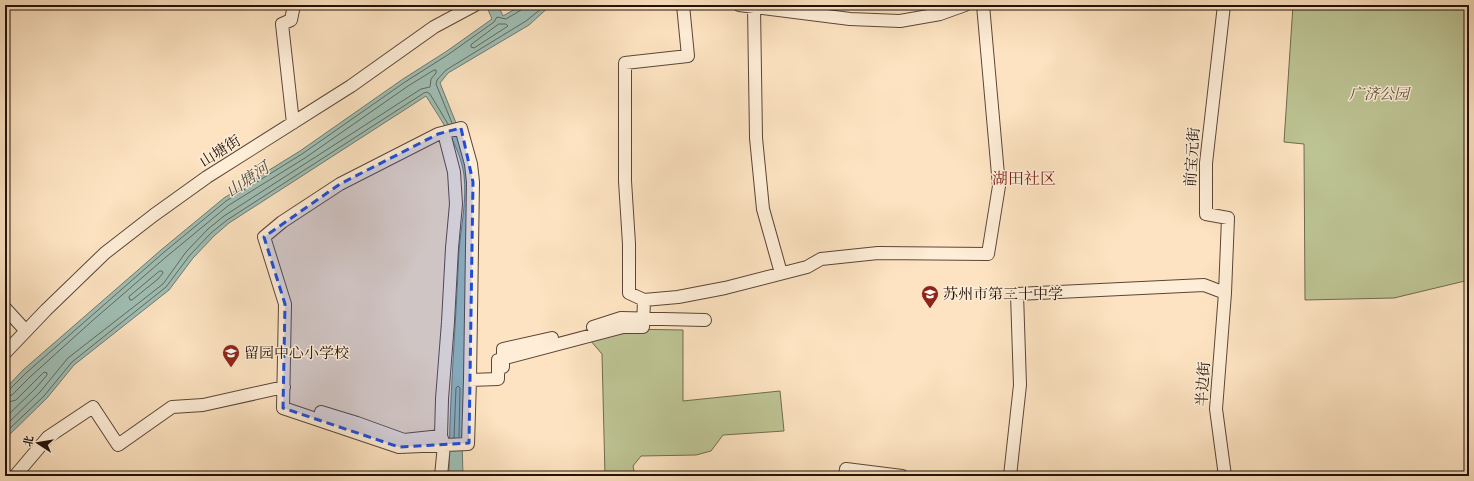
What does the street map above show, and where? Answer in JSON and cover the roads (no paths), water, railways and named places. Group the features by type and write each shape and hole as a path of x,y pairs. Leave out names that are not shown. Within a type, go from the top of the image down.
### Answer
{"street":[{"path":"293,123 282,24 291,20 294,5"},
{"name":"山塘街","path":"5,353 105,252 154,215 207,177 351,86 434,27 475,5"},
{"path":"683,5 688,56 625,63 625,181 630,292 644,300 678,297 719,289 807,267 821,259 878,254 988,254 999,186 983,5"},
{"path":"739,5 850,20 900,21 940,14 964,5"},
{"name":"前宝元街","path":"1224,5 1206,170 1206,214 1228,218 1225,293"},
{"path":"754,7 756,138 764,209 781,273"},
{"path":"289,406 327,414 404,440 469,443 473,378 474,182 471,164 461,128 438,134 340,184 282,222 264,237 285,304 283,408 399,447 444,442"},
{"path":"441,476 444,442 442,399 456,204 454,172 445,132"},
{"path":"1010,476 1020,385 1017,294 1204,285 1225,293"},
{"name":"半边街","path":"1225,293 1216,409 1225,476"},
{"path":"473,378 498,379 498,360 623,327 643,327 644,300"},
{"path":"5,308 26,331"},
{"path":"473,378 503,374 503,349 570,334 621,318 705,320"},
{"path":"15,476 48,436 93,407 118,445 172,407 203,405 284,387"},
{"path":"845,476 846,469 902,476"}],"water":[{"path":"486,5 498,5 503,16 522,5 551,5 529,25 448,73 440,83 462,138 471,181 462,441 463,476 449,476 449,448 459,251 465,184 462,164 454,144 444,124 426,96 229,223 193,258 169,290 74,365 47,398 5,439 5,389 23,370 161,250 224,198 300,151 492,19"}],"place":[{"name":"苏州市第三十中学","path":"930,309"},
{"name":"留园中心小学校","path":"231,368"}],"district":[{"name":"湖田社区","path":"1024,178"}],"park label":[{"name":"广济公园","path":"1379,94"}],"water label":[{"name":"山塘河","path":"247,179"}]}
